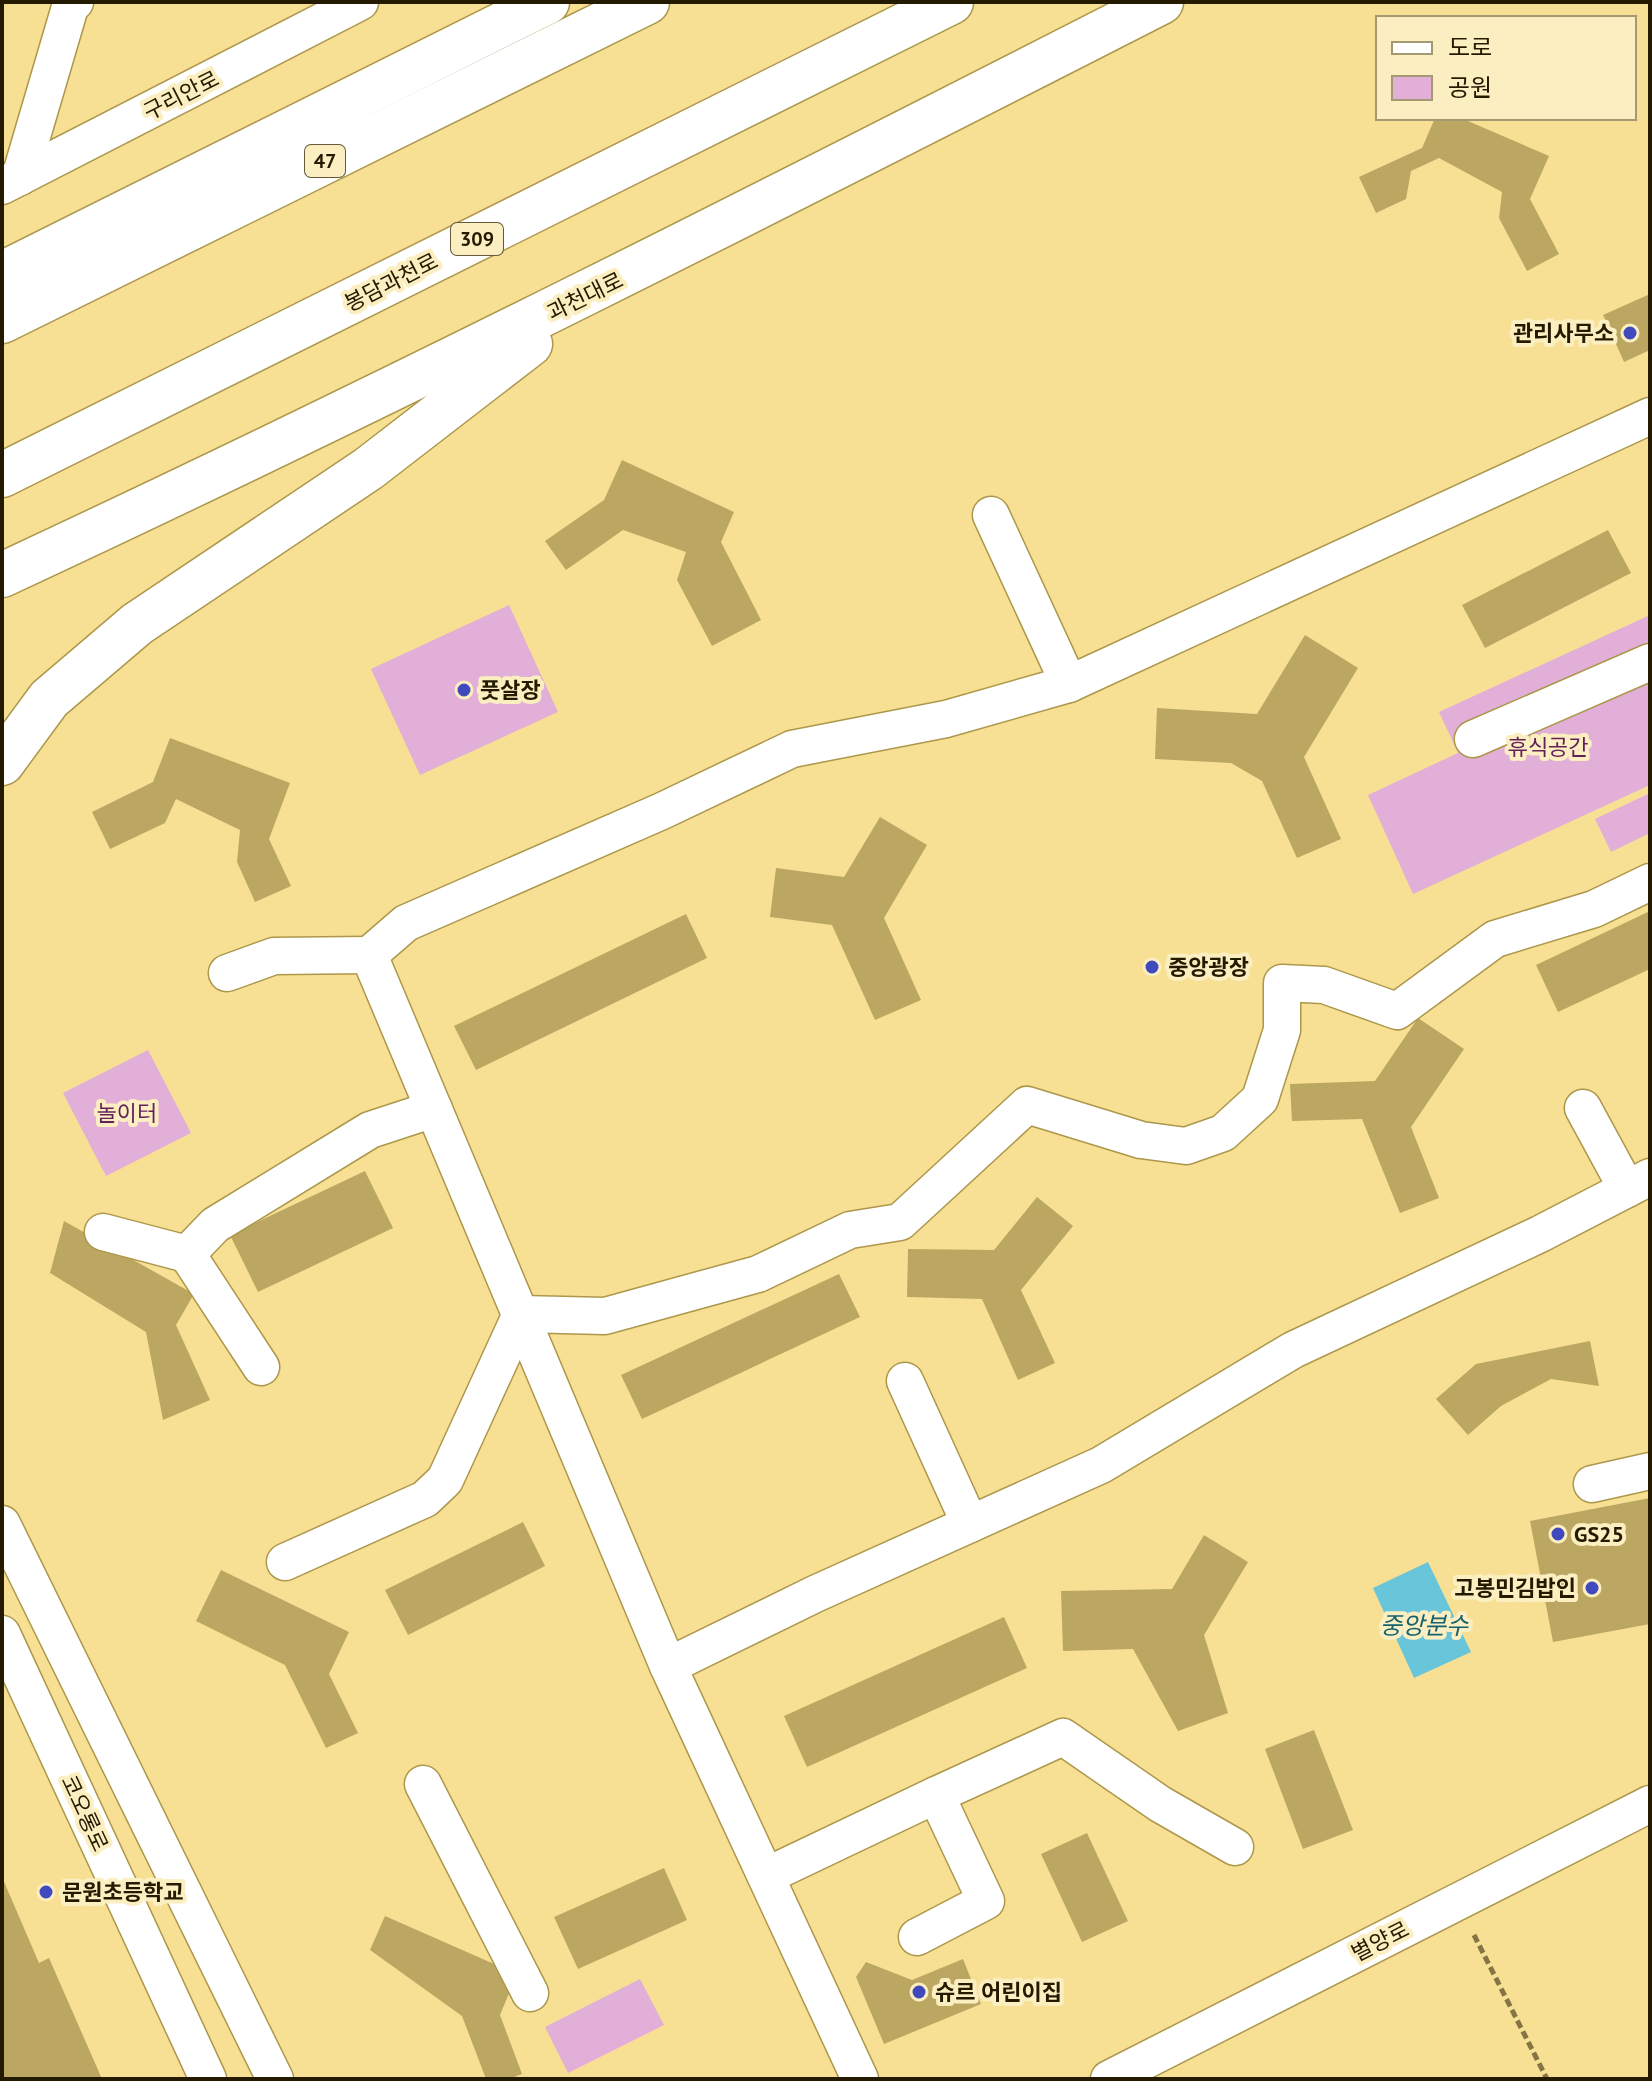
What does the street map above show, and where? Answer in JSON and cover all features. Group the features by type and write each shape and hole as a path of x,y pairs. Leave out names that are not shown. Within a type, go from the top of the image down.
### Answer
{"highway":[{"path":"2,274 547,2"},
{"name":"47","path":"2,321 647,2"},
{"name":"봉담과천로","path":"2,475 951,2"},
{"name":"과천대로","path":"2,575 273,449 605,286 1161,2"},
{"path":"2,763 49,699 137,624 368,469 605,286"}],"street":[{"path":"11,181 70,7 75,2"},
{"name":"구리안로","path":"11,181 360,2"},
{"path":"227,973 274,956 369,955 406,923 675,805 792,749 946,719 1069,684 1650,416"},
{"path":"991,515 1069,684"},
{"path":"1473,739 1650,662"},
{"path":"521,1314 605,1316 758,1274 850,1230 900,1222 1027,1105 1156,1142 1186,1146 1223,1133 1260,1099 1282,1030 1282,983 1324,985 1397,1011 1495,939 1594,909 1650,882"},
{"path":"369,955 668,1666 860,2079"},
{"path":"668,1666 1101,1465 1293,1350 1540,1234 1638,1183 1583,1108"},
{"path":"187,1254 215,1225 370,1130 434,1109"},
{"path":"103,1232 187,1254 261,1367"},
{"path":"285,1562 425,1499 445,1480 521,1314"},
{"path":"905,1381 970,1524"},
{"path":"1592,1484 1650,1471"},
{"path":"2,1524 275,2079"},
{"name":"코오롱로","path":"2,1634 208,2079"},
{"path":"766,1876 1063,1737 1160,1804 1235,1847"},
{"path":"423,1784 530,1993"},
{"path":"917,1937 986,1901 936,1795"},
{"name":"별양로","path":"1109,2079 1650,1804"}],"path":[{"path":"1458,1902 1547,2079"}],"green space":[{"name":"풋살장","path":"509,605 558,712 420,775 371,669"},
{"name":"휴식공간","path":"1650,615 1650,785 1413,894 1368,795 1458,753 1439,712"},
{"path":"1650,793 1650,833 1611,852 1595,819"},
{"name":"놀이터","path":"148,1050 191,1133 106,1176 63,1093"},
{"path":"640,1979 664,2025 568,2073 545,2027"}],"water":[{"name":"중앙분수","path":"1428,1562 1471,1652 1414,1678 1373,1588"}],"building":[{"path":"1434,120 1466,120 1549,156 1530,199 1559,254 1527,271 1499,218 1502,192 1439,158 1411,171 1406,199 1376,213 1359,177 1422,148"},
{"name":"관리사무소","path":"1650,294 1650,350 1624,362 1603,315"},
{"path":"622,460 734,512 721,542 761,620 712,646 677,580 686,552 623,530 566,570 545,541 604,500"},
{"path":"1608,530 1631,573 1485,648 1462,605"},
{"path":"1305,635 1358,668 1304,757 1341,839 1297,858 1262,781 1231,763 1155,759 1157,708 1257,714"},
{"path":"170,738 290,783 269,839 291,886 255,902 237,862 240,830 176,799 165,823 110,849 92,812 153,782"},
{"path":"880,817 927,845 884,918 921,1000 875,1020 832,925 770,917 776,868 844,877"},
{"path":"1650,911 1650,969 1558,1012 1536,965"},
{"path":"686,914 707,958 476,1070 454,1026"},
{"path":"1418,1018 1464,1049 1411,1127 1439,1198 1400,1213 1362,1119 1292,1121 1290,1084 1375,1081"},
{"path":"365,1171 393,1228 258,1292 230,1235"},
{"path":"1037,1197 1073,1226 1021,1290 1055,1363 1018,1380 982,1299 907,1297 908,1249 994,1250"},
{"path":"64,1221 194,1294 176,1325 210,1400 163,1420 146,1332 50,1273"},
{"path":"839,1274 860,1317 642,1419 621,1375"},
{"path":"1590,1341 1599,1386 1551,1379 1501,1406 1468,1435 1436,1399 1476,1364"},
{"path":"1650,1498 1650,1624 1553,1642 1530,1521"},
{"path":"523,1522 545,1566 408,1635 385,1590"},
{"path":"1204,1535 1248,1562 1204,1635 1228,1713 1178,1731 1133,1649 1063,1651 1061,1591 1172,1589"},
{"path":"221,1570 349,1632 329,1674 358,1733 326,1748 285,1665 196,1621"},
{"path":"1004,1617 1027,1668 807,1767 784,1716"},
{"path":"1314,1730 1353,1830 1303,1849 1265,1749"},
{"path":"1087,1833 1128,1921 1082,1942 1041,1854"},
{"path":"664,1868 687,1920 578,1969 554,1917"},
{"path":"2,1877 39,1963 49,1958 102,2079 2,2079"},
{"path":"385,1916 517,1974 500,2015 522,2074 509,2079 486,2079 462,2016 370,1950"},
{"name":"슈르 어린이집","path":"963,1959 981,2004 884,2044 856,1977 866,1962 912,1980"}],"place":[{"name":"관리사무소","path":"1630,333"},
{"name":"풋살장","path":"464,690"},
{"name":"중앙광장","path":"1152,967"},
{"name":"GS25","path":"1558,1534"},
{"name":"고봉민김밥인","path":"1592,1588"},
{"name":"문원초등학교","path":"46,1892"},
{"name":"슈르 어린이집","path":"919,1992"}]}
